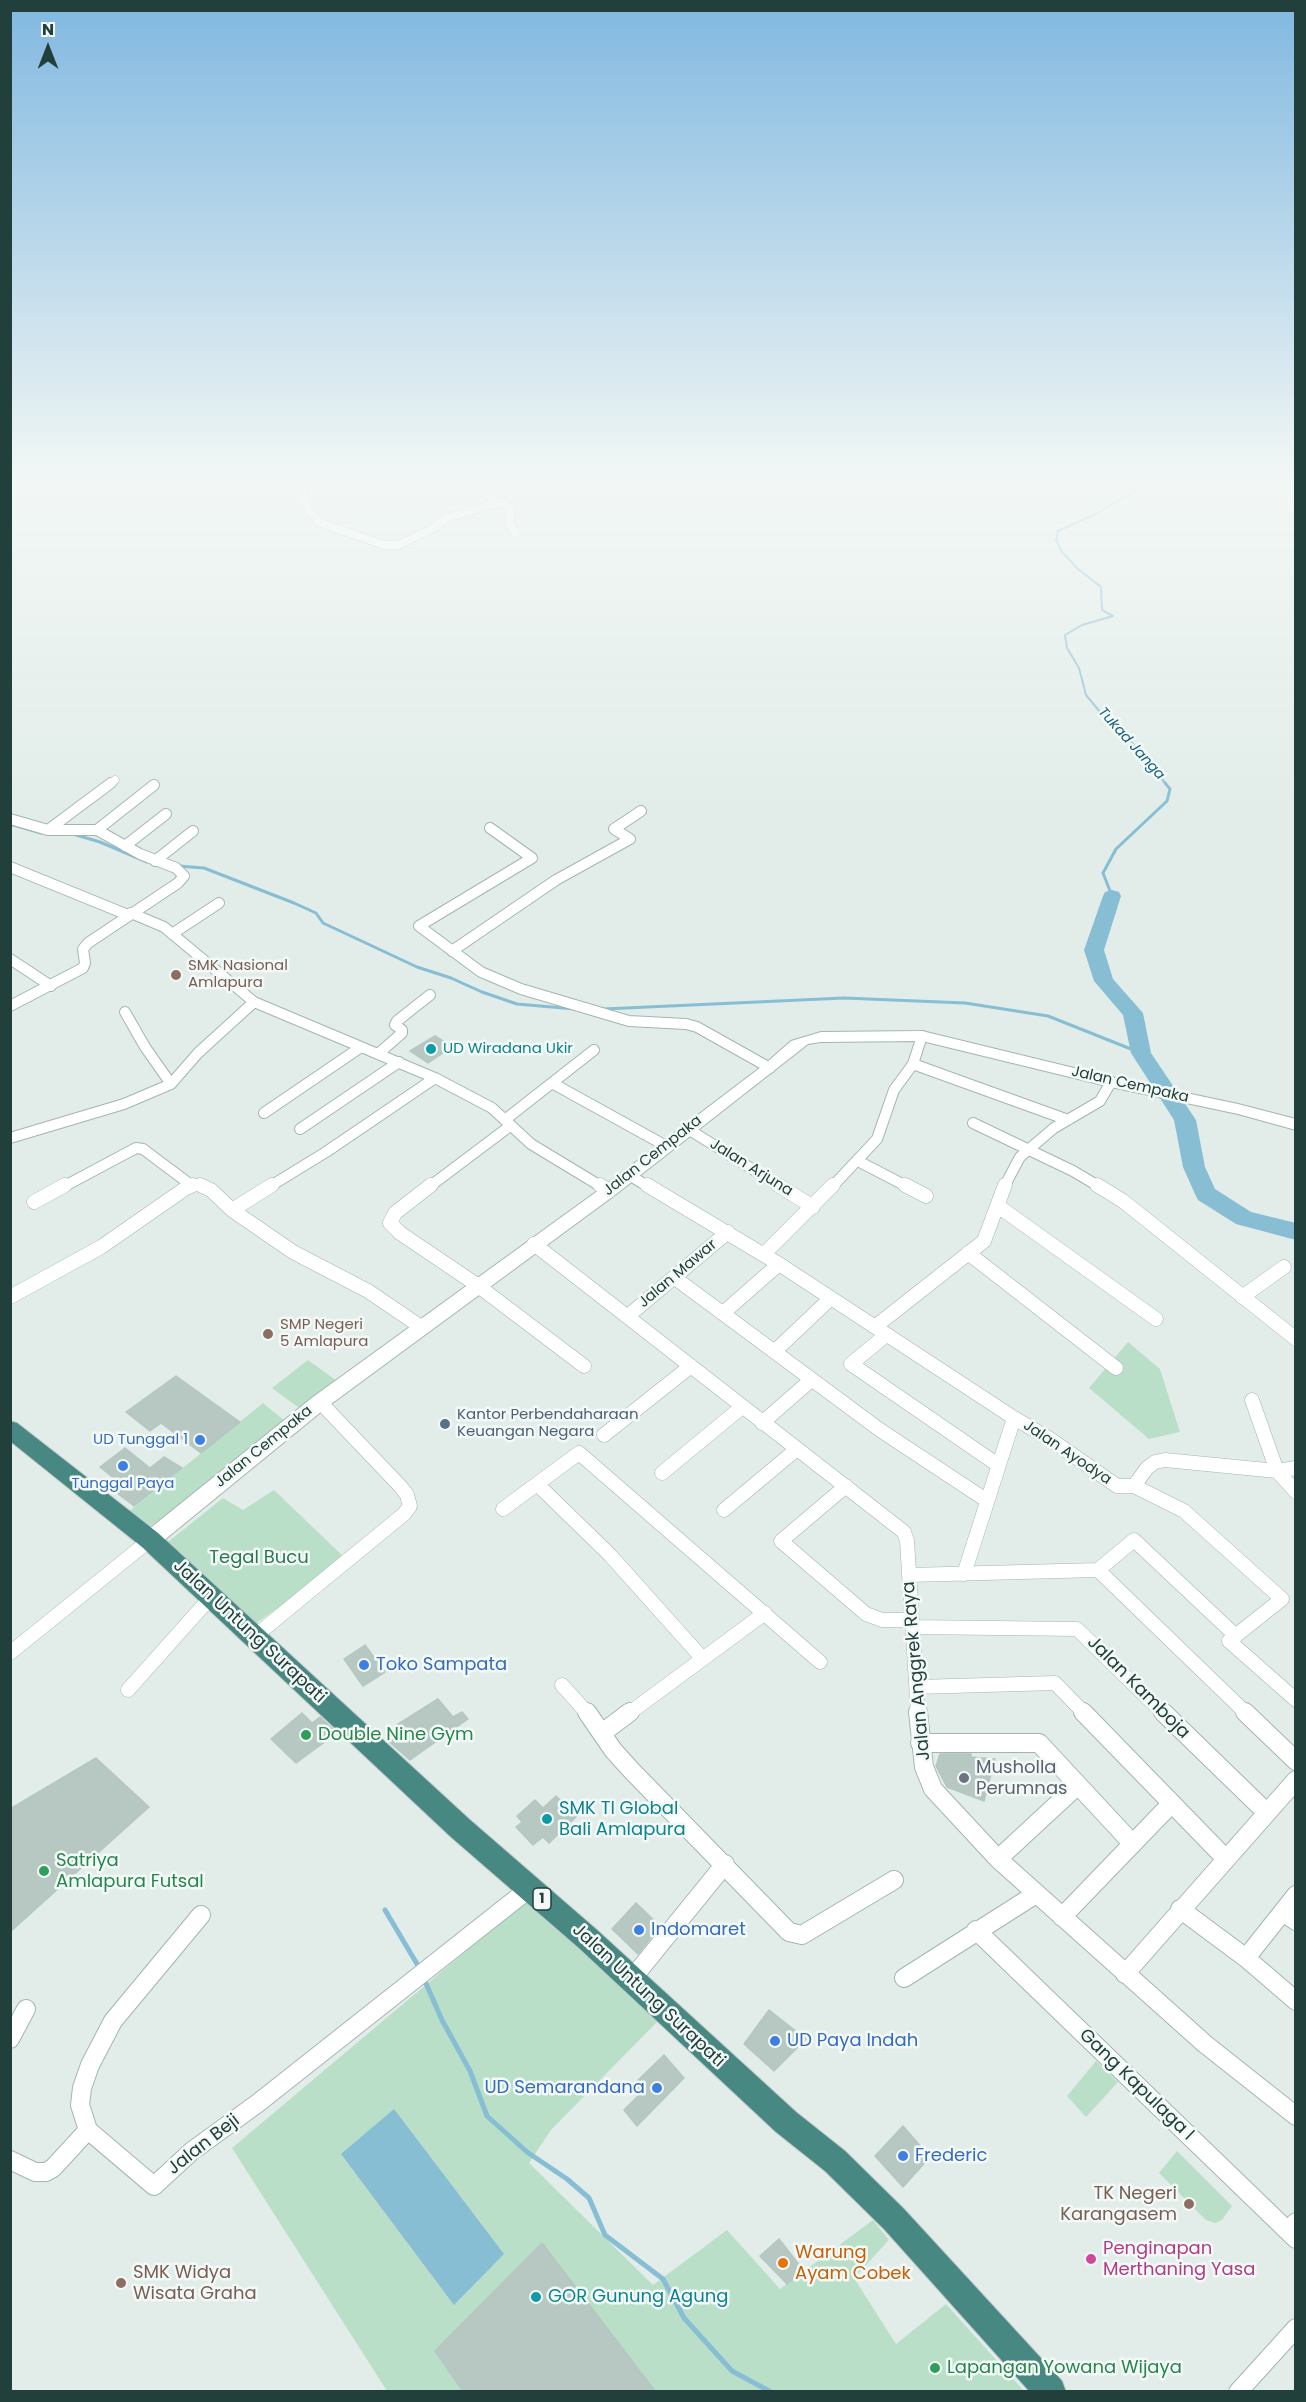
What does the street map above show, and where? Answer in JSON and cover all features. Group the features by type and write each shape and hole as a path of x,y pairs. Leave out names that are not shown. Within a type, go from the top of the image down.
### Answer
{"highway":[{"name":"Jalan Untung Surapati","path":"10,1429 150,1540 460,1828 588,1939 778,2115 835,2161 894,2219 1051,2391"}],"street":[{"path":"48,830 115,780"},
{"path":"96,830 154,785"},
{"path":"452,951 556,880 630,839 614,829 641,810"},
{"path":"125,846 166,814"},
{"path":"10,819 48,830 96,830 155,861 176,868 184,876 178,883 129,914 83,949 85,963 83,968 10,1006"},
{"path":"490,828 532,858 419,926 482,972 520,989 629,1021 664,1022 697,1027 770,1068"},
{"path":"155,861 193,831"},
{"path":"12,869 159,924 254,1002 435,1078 492,1108 531,1144 609,1191"},
{"path":"172,934 219,903"},
{"path":"10,959 51,986"},
{"path":"378,1054 402,1034 402,1030 396,1025 397,1021 430,995"},
{"path":"10,1138 124,1104 171,1084 198,1053 254,1002"},
{"path":"125,1012 145,1047 171,1084"},
{"path":"764,1254 813,1207 877,1139 894,1090 914,1064 922,1036"},
{"name":"Jalan Cempaka","path":"150,1540 320,1402 477,1285 609,1191 770,1068 796,1044 813,1038 922,1036 1111,1082 1238,1109 1296,1125"},
{"path":"264,1113 360,1047"},
{"path":"584,1366 477,1285 400,1233 390,1223 396,1213 594,1050"},
{"path":"300,1129 399,1062"},
{"path":"914,1064 1068,1120"},
{"path":"232,1210 326,1152 435,1078"},
{"path":"998,1465 851,1364 881,1330 984,1241 1008,1177 1027,1150 1068,1120 1100,1101 1111,1082"},
{"path":"552,1083 666,1146"},
{"path":"974,1123 1073,1172 1123,1201 1296,1339"},
{"name":"Jalan Arjuna","path":"688,1129 813,1207"},
{"path":"34,1202 136,1148 143,1149 191,1185"},
{"path":"858,1161 926,1196"},
{"name":"Jalan Ayodya","path":"629,1175 764,1254 1014,1418 1050,1439 1117,1486 1134,1486 1184,1511 1282,1599 1236,1636"},
{"path":"10,1297 101,1246 191,1185 203,1185 232,1210 293,1252 368,1291 421,1327"},
{"path":"998,1206 1156,1319"},
{"name":"Jalan Mawar","path":"628,1316 728,1232"},
{"name":"Jalan Anggrek Raya","path":"534,1244 904,1532 907,1540 920,1743 924,1767 933,1789 998,1858 1036,1894 1206,2044 1296,2116"},
{"path":"968,1253 1116,1368"},
{"path":"723,1313 779,1264"},
{"path":"1242,1298 1284,1267"},
{"path":"675,1278 880,1430 986,1500"},
{"path":"775,1351 831,1298"},
{"path":"604,1435 691,1366"},
{"path":"762,1423 811,1380"},
{"path":"1252,1400 1276,1471 1296,1492"},
{"path":"254,1637 404,1514 410,1506 407,1495 401,1487 320,1402"},
{"path":"662,1473 742,1407"},
{"path":"964,1574 1014,1418"},
{"path":"724,1510 797,1449"},
{"path":"502,1509 579,1453 820,1662"},
{"path":"1134,1486 1147,1468 1155,1462 1166,1460 1276,1471 1296,1468"},
{"path":"537,1484 610,1555 703,1659"},
{"name":"Jalan Kamboja","path":"846,1486 781,1540 866,1614 882,1620 912,1624 1077,1629 1266,1812"},
{"path":"10,1653 150,1540"},
{"path":"909,1575 1098,1570 1134,1540 1236,1636 1229,1641 1296,1700"},
{"path":"1098,1570 1296,1761"},
{"path":"128,1690 211,1597"},
{"path":"602,1733 765,1613"},
{"path":"917,1687 1055,1683 1226,1859"},
{"path":"562,1685 584,1708 632,1771 725,1864 782,1926 798,1936 818,1927 894,1880"},
{"path":"920,1743 1039,1743 1132,1843"},
{"path":"1125,1974 1296,1780"},
{"path":"998,1858 1078,1785"},
{"path":"1062,1917 1171,1804"},
{"path":"631,1980 725,1864"},
{"name":"Jalan Beji","path":"88,2130 154,2186 192,2151 258,2103 530,1888"},
{"path":"904,1978 976,1930 1036,1894"},
{"path":"1246,1958 1289,1916 1296,1895"},
{"path":"1180,1909 1246,1958 1296,2001"},
{"path":"10,2160 35,2172 46,2172 53,2168 88,2130 80,2105 82,2088 100,2044 113,2021 201,1915"},
{"name":"Gang Kapulaga I","path":"976,1930 1293,2231"},
{"path":"10,2038 26,2009"},
{"path":"1238,2391 1296,2328"}],"green space":[{"path":"1128,1342 1160,1369 1180,1432 1149,1439 1089,1388"},
{"path":"308,1360 337,1381 302,1410 272,1388"},
{"path":"263,1403 286,1422 240,1455 176,1510 145,1529 127,1513"},
{"name":"Tegal Bucu","path":"274,1490 346,1559 255,1624 164,1545 223,1498 243,1510"},
{"path":"529,1898 660,2019 551,2130 529,2163 653,2285 727,2230 780,2289 873,2220 889,2240 854,2278 896,2344 946,2304 1024,2391 387,2391 232,2148"},
{"path":"1096,2061 1118,2082 1086,2117 1067,2096"},
{"path":"1177,2151 1232,2206 1222,2220 1215,2223 1206,2220 1159,2173"}],"water":[{"path":"394,2109 504,2254 454,2305 341,2154"}],"building":[{"name":"UD Wiradana Ukir","path":"435,1036 452,1047 428,1063 410,1051"},
{"name":"UD Tunggal 1","path":"176,1376 240,1422 201,1453 161,1423 150,1431 126,1412"},
{"path":"125,1448 150,1468 164,1457 182,1468 134,1506 117,1493 125,1487 100,1467"},
{"name":"Toko Sampata","path":"365,1645 385,1672 363,1686 344,1659"},
{"path":"438,1699 453,1717 462,1712 468,1719 410,1760 386,1739 398,1731 395,1726"},
{"name":"Double Nine Gym","path":"302,1713 312,1723 320,1717 337,1733 296,1763 271,1739"},
{"name":"Musholla Perumnas","path":"940,1754 971,1754 971,1757 995,1759 984,1801 947,1787 936,1766"},
{"name":"Satriya Amlapura Futsal","path":"96,1758 149,1807 10,1932 10,1809"},
{"name":"SMK TI Global Bali Amlapura","path":"556,1796 577,1816 549,1843 543,1837 533,1845 516,1827 522,1822 517,1816 535,1800 543,1808"},
{"name":"Indomaret","path":"636,1903 660,1926 638,1954 612,1929"},
{"name":"UD Paya Indah","path":"769,2010 806,2039 774,2071 744,2044"},
{"name":"UD Semarandana","path":"664,2055 684,2078 637,2126 624,2110 642,2092 635,2083"},
{"name":"Frederic","path":"903,2126 930,2157 903,2187 875,2156"},
{"name":"Warung Ayam Cobek","path":"779,2239 804,2271 787,2284 760,2256"},
{"name":"GOR Gunung Agung","path":"542,2243 655,2391 463,2391 435,2351"}],"waterway":[{"name":"Tukad Janga","path":"1101,588 1102,610 1113,616 1082,625 1065,635 1067,648 1079,668 1086,695 1110,724 1128,738 1166,784"},
{"name":"Tukad Janga","path":"1112,896 1103,873 1116,849 1167,801 1170,789 1165,783"},
{"path":"10,824 41,833"},
{"path":"76,835 100,842 147,862"},
{"path":"178,866 204,868 294,903 316,913 323,923 417,967 451,978 482,992 517,1004 575,1009"},
{"name":"Tukad Janga","path":"1112,896 1094,950 1104,981 1133,1013 1141,1053 1185,1120 1194,1167 1206,1194 1244,1218 1296,1232"},
{"path":"604,1009 844,998 965,1003 1048,1016 1141,1053"},
{"path":"385,1910 420,1969"},
{"path":"424,1979 442,2020 470,2071 487,2116 527,2152 567,2179 589,2198 605,2235 663,2279 684,2318 732,2371 771,2392"}],"place":[{"name":"SMK Nasional Amlapura","path":"176,975"},
{"name":"UD Wiradana Ukir","path":"431,1049"},
{"name":"SMP Negeri 5 Amlapura","path":"268,1334"},
{"name":"Kantor Perbendaharaan Keuangan Negara","path":"445,1424"},
{"name":"UD Tunggal 1","path":"200,1440"},
{"name":"Tunggal Paya","path":"123,1466"},
{"name":"Toko Sampata","path":"364,1665"},
{"name":"Double Nine Gym","path":"306,1735"},
{"name":"Musholla Perumnas","path":"964,1778"},
{"name":"SMK TI Global Bali Amlapura","path":"547,1819"},
{"name":"Satriya Amlapura Futsal","path":"44,1871"},
{"name":"Indomaret","path":"639,1930"},
{"name":"UD Paya Indah","path":"775,2041"},
{"name":"UD Semarandana","path":"657,2088"},
{"name":"Frederic","path":"903,2156"},
{"name":"TK Negeri Karangasem","path":"1189,2204"},
{"name":"Penginapan Merthaning Yasa","path":"1091,2259"},
{"name":"Warung Ayam Cobek","path":"783,2263"},
{"name":"SMK Widya Wisata Graha","path":"121,2283"},
{"name":"GOR Gunung Agung","path":"536,2297"},
{"name":"Lapangan Yowana Wijaya","path":"935,2368"}]}
